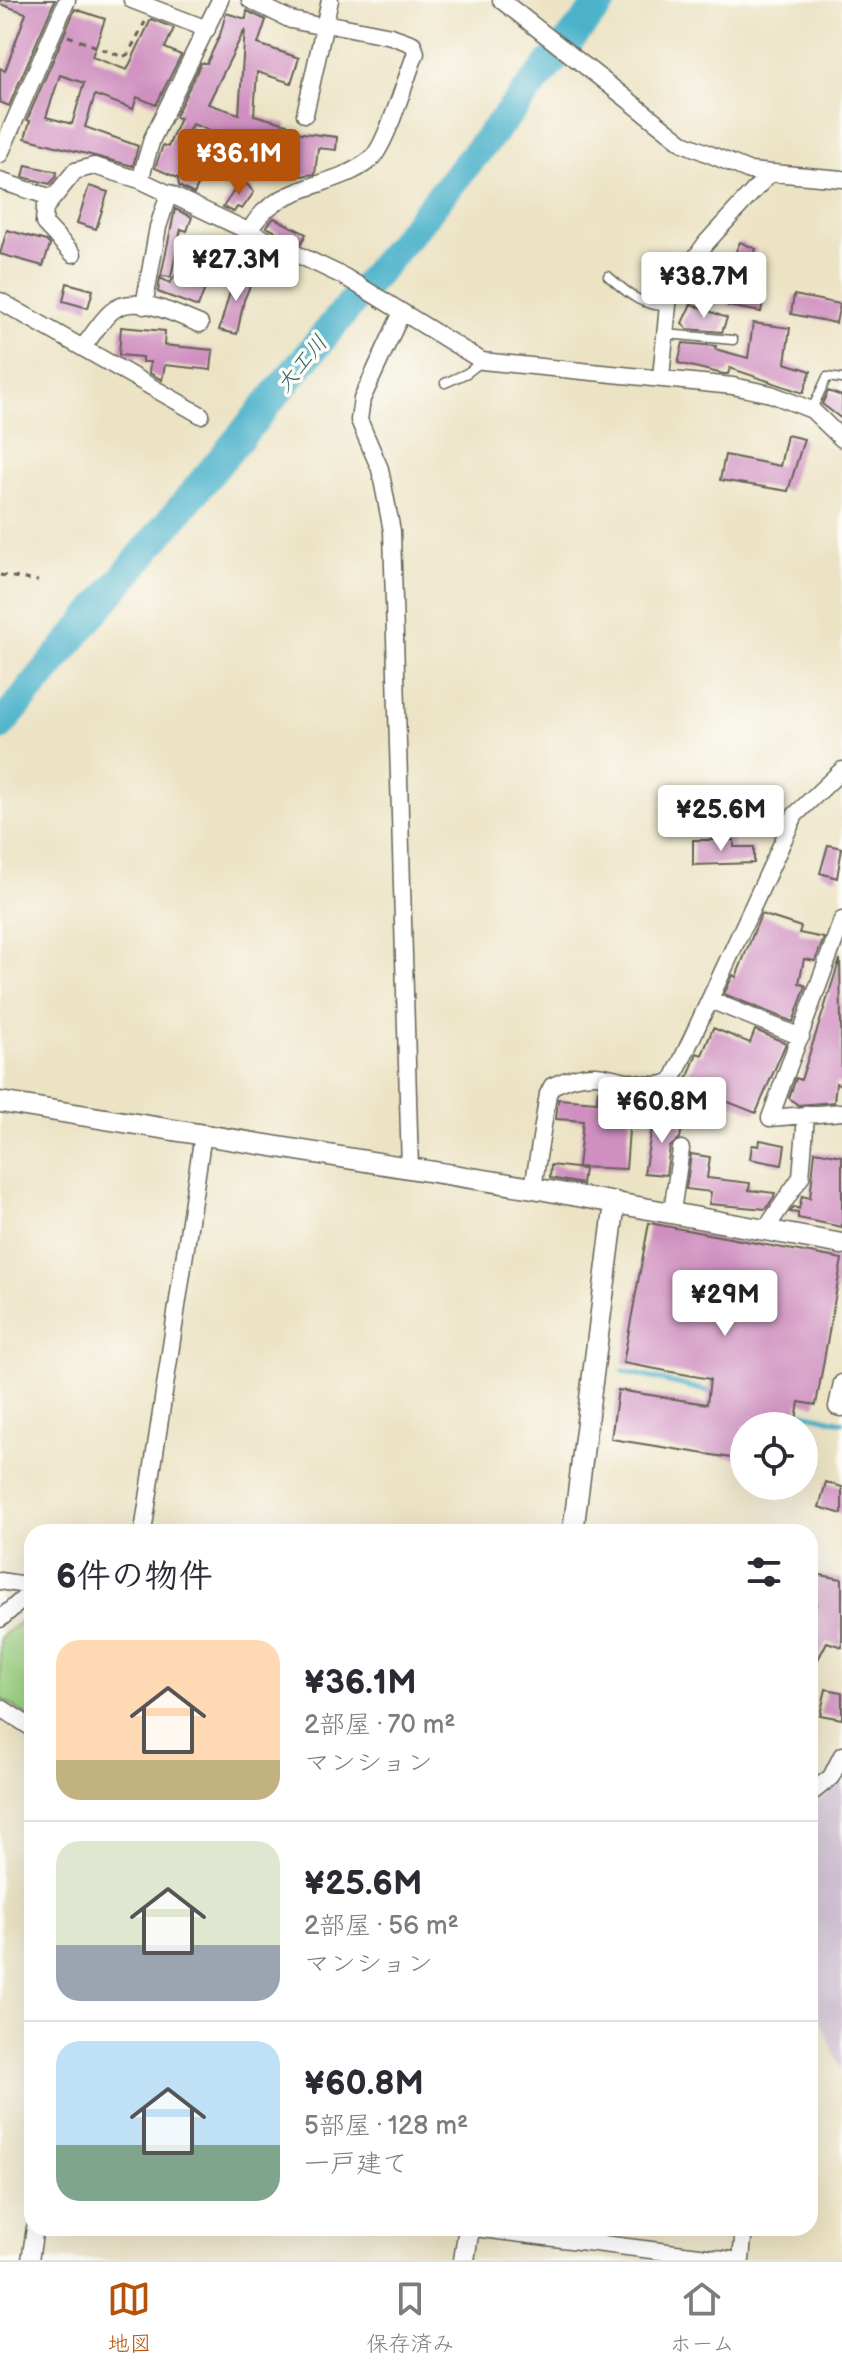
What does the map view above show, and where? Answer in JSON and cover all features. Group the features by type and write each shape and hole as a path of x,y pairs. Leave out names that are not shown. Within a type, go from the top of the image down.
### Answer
{"street":[{"path":"0,154 67,0"},
{"path":"132,0 207,29"},
{"path":"140,180 152,139 220,0"},
{"path":"250,0 291,20 391,36 413,44 416,53 389,119 383,146 369,162 268,206 250,231"},
{"path":"305,114 330,0"},
{"path":"501,0 683,143 750,171 842,179"},
{"path":"73,254 44,223 45,208 83,166 140,180 345,277 482,361 661,377 758,391 812,410 842,439"},
{"path":"661,377 669,295 697,255 770,173"},
{"path":"0,181 53,198"},
{"path":"144,306 158,227 169,193"},
{"path":"0,301 201,415"},
{"path":"83,347 112,311 124,305 163,309 200,324"},
{"path":"402,312 362,399 359,420 380,469 392,531 410,1169"},
{"path":"533,1188 548,1094 552,1086 581,1076 595,1075 666,1084 677,1074 795,815 842,770"},
{"path":"842,920 770,1118 842,1112"},
{"path":"710,1000 801,1037"},
{"path":"0,1102 533,1188 842,1244"},
{"path":"765,1230 801,1177 806,1116"},
{"path":"144,1524 203,1134"},
{"path":"672,1212 681,1149"},
{"path":"574,1524 615,1202"},
{"path":"842,1383 837,1407 842,1408"},
{"path":"0,1581 24,1586"},
{"path":"0,1619 24,1596"},
{"path":"0,1707 24,1723"},
{"path":"818,1788 831,1777 842,1755"},
{"path":"30,2260 34,2236"},
{"path":"464,2260 470,2236"},
{"path":"537,2236 732,2260"},
{"path":"741,2260 743,2236"}],"lane":[{"path":"608,276 638,302 648,306 668,306"},
{"path":"666,334 733,340"},
{"path":"445,383 467,373 482,361"},
{"path":"812,410 827,377 842,379"}],"path":[{"path":"53,30 123,57 128,54 152,8"},
{"path":"0,575 38,581"}],"shaded area":[{"path":"842,1775 842,2072 818,2014 818,1800 827,1795"}],"green space":[{"path":"24,1618 24,1714 0,1698 0,1638"}],"building":[{"path":"0,0 55,0 9,106 0,102 0,68 5,71 26,13 0,4"},
{"path":"75,9 105,19 92,57 127,70 151,19 174,28 165,48 181,55 156,105 137,97 133,109 95,95 85,127 138,146 133,166 25,138 30,121 27,120","holes":["60,75 84,83 72,124 46,117"]},
{"path":"247,11 266,20 258,44 299,58 291,83 257,72 254,115 287,124 285,131 337,137 336,150 318,148 315,174 294,177 297,150 242,135 232,168 210,162 218,133 192,124 180,150 209,162 194,194 179,186 178,178 155,168 163,145 168,147 180,118 175,117 201,63 207,63 220,35 226,13 246,19","holes":["245,29 239,114 208,104"]},
{"path":"26,165 57,172 56,177 50,184 23,177"},
{"path":"242,179 254,192 242,209 237,207 234,212 223,207"},
{"path":"89,186 108,192 96,229 77,223"},
{"path":"175,209 192,217 187,231 181,229 171,277 161,276"},
{"path":"274,218 306,234 301,244 266,227"},
{"path":"7,230 46,241 50,245 43,266 0,254"},
{"path":"740,242 756,249 748,268 732,260"},
{"path":"236,271 254,277 244,300 237,334 219,330"},
{"path":"178,272 207,283 198,307 158,292 160,278 170,283"},
{"path":"67,283 93,290 88,308 63,301"},
{"path":"732,284 765,290 761,312 728,306"},
{"path":"794,295 840,304 836,323 791,314"},
{"path":"691,304 727,318 722,332 687,329 682,323"},
{"path":"753,323 790,328 785,363 811,371 803,393 730,368 728,374 723,374 678,363 683,343 716,346 715,349 748,358"},
{"path":"121,327 165,331 164,345 213,350 211,370 165,365 162,380 149,373 150,362 142,362 142,357 119,355"},
{"path":"828,391 842,396 842,419 822,404"},
{"path":"787,435 804,439 788,491 720,480 725,455 780,466"},
{"path":"693,840 734,840 734,847 754,847 754,863 693,865"},
{"path":"828,845 842,848 837,878 820,873"},
{"path":"761,914 801,927 799,933 824,938 815,961 804,959 799,983 806,986 793,1022 724,994 733,975 736,977"},
{"path":"840,959 842,1085 836,1083 834,1102 798,1105 789,1098 796,1078 801,1080"},
{"path":"713,1028 750,1043 755,1030 786,1043 756,1113 685,1085 697,1053 702,1055"},
{"path":"598,1090 616,1091 615,1103 631,1104 626,1169 578,1167 583,1121 556,1119 558,1099 597,1102"},
{"path":"654,1117 683,1122 680,1138 670,1147 666,1175 644,1173"},
{"path":"760,1140 785,1145 782,1165 750,1159 752,1145 759,1146"},
{"path":"815,1151 842,1156 842,1227 798,1218 798,1213 790,1212 794,1207 799,1209 802,1196 810,1198"},
{"path":"691,1154 710,1157 707,1178 750,1183 749,1190 775,1193 774,1197 766,1209 709,1204 711,1192 686,1189"},
{"path":"551,1165 584,1169 582,1184 550,1178"},
{"path":"649,1223 842,1259 816,1405 799,1402 797,1412 730,1412 730,1458 611,1439 618,1390 707,1404 710,1379 623,1363"},
{"path":"826,1482 842,1487 842,1514 819,1507"},
{"path":"818,1574 842,1579 842,1647 827,1642 818,1659"},
{"path":"826,1689 842,1692 842,1719 820,1715"}],"waterway":[{"name":"大工川","path":"0,726 603,0"},
{"path":"623,1371 715,1393"},
{"path":"791,1410 842,1422"}]}
